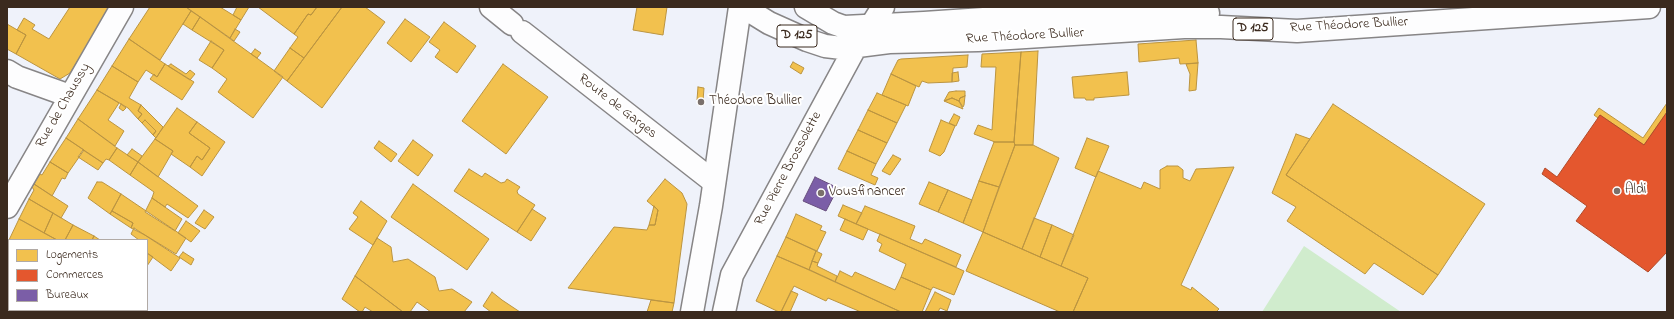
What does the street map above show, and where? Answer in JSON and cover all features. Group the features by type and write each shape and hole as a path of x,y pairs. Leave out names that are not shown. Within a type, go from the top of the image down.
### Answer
{"main road":[{"name":"Rue de Chaussy","path":"7,207 122,7"},
{"name":"Route de Garges","path":"491,7 714,182"},
{"path":"692,312 742,7"},
{"name":"D 125","path":"742,7 769,23 825,46 842,48 861,33"},
{"name":"D 125","path":"806,7 833,23 861,33"},
{"name":"Rue Pierre Brossolette","path":"724,312 732,275 861,33 883,7"},
{"name":"Rue Théodore Bullier","path":"861,33 1118,10 1288,16 1452,7"},
{"name":"Rue Théodore Bullier","path":"861,33 889,42 978,40 1184,27 1297,30 1649,7"},
{"path":"7,72 70,96"}],"green space":[{"path":"1304,246 1401,312 1262,312"}],"building: Logements":[{"path":"70,7 111,7 70,73 60,79 16,54 26,35 17,30 24,18 35,25 32,29 49,39"},
{"path":"150,7 186,7 191,11 160,60 129,39"},
{"path":"186,7 220,7 241,20 230,38"},
{"path":"237,7 249,7 241,20 233,15"},
{"path":"258,7 317,7 311,15 308,14 294,34"},
{"path":"317,7 342,7 304,58 290,48 298,37 294,34 308,14 311,15"},
{"path":"342,7 365,7 385,22 322,108 287,81"},
{"path":"637,7 667,7 663,35 633,30"},
{"path":"191,11 200,17 192,30 183,24"},
{"path":"200,17 283,77 253,118 218,92 227,79 212,68 224,50 192,30"},
{"path":"405,19 430,37 411,62 387,43"},
{"path":"444,22 476,46 457,73 435,57 440,50 429,42"},
{"path":"7,24 26,35 16,54 7,49"},
{"path":"235,29 240,32 234,41 230,38"},
{"path":"129,39 165,64 157,77 146,70 138,82 112,66"},
{"path":"1196,40 1198,63 1180,64 1179,58 1139,62 1138,44"},
{"path":"211,41 224,50 212,68 199,60"},
{"path":"290,48 304,58 287,81 274,71"},
{"path":"255,49 261,53 257,58 251,54"},
{"path":"1038,51 1033,145 1015,145 1021,52"},
{"path":"1021,52 1014,142 995,142 974,134 978,125 992,130 996,67 981,67 982,54"},
{"path":"968,55 967,67 953,68 952,82 928,83 922,81 919,87 891,74 898,60 901,59"},
{"path":"793,62 804,68 801,74 790,67"},
{"path":"1198,63 1196,90 1189,91 1190,74 1186,64"},
{"path":"165,64 194,82 182,100 150,79 154,74 157,77"},
{"path":"171,64 186,74 190,70 195,74 190,80 168,66"},
{"path":"503,64 548,97 506,154 462,121"},
{"path":"112,66 138,82 129,98 141,105 138,111 142,114 138,119 128,108 97,90"},
{"path":"958,72 959,81 952,82 952,73"},
{"path":"1127,72 1129,95 1094,98 1094,100 1074,98 1072,77"},
{"path":"891,74 916,86 908,106 882,95"},
{"path":"698,87 704,88 703,101 697,100"},
{"path":"97,90 119,103 108,120 124,131 115,146 78,119"},
{"path":"965,91 965,96 960,98 959,101 952,98 944,101 949,92"},
{"path":"877,93 906,105 897,123 868,110"},
{"path":"965,96 963,107 959,101 960,98"},
{"path":"952,98 959,101 963,109 944,101"},
{"path":"1667,103 1667,112 1644,145 1600,115 1598,118 1594,115 1599,108 1643,138"},
{"path":"121,104 126,108 123,111 119,108"},
{"path":"1333,104 1485,204 1438,275 1286,175"},
{"path":"141,105 163,127 156,138 153,135 156,131 145,120 142,123 138,119 142,114 138,111"},
{"path":"177,108 197,122 189,133 210,148 202,160 197,156 190,167 171,154 173,151 155,139"},
{"path":"868,110 897,123 887,143 858,130"},
{"path":"954,114 960,117 956,126 949,123"},
{"path":"78,119 117,148 109,160 106,159 103,163 66,138"},
{"path":"145,120 156,131 153,135 142,123"},
{"path":"941,120 955,126 944,152 940,156 929,151"},
{"path":"197,122 225,142 202,176 190,167 197,156 202,160 210,148 189,133"},
{"path":"858,130 887,143 876,164 847,151"},
{"path":"1296,134 1310,139 1286,175 1438,275 1423,295 1374,263 1365,274 1287,221 1296,207 1272,193"},
{"path":"66,138 84,150 68,173 50,162"},
{"path":"1087,138 1109,146 1096,177 1075,168"},
{"path":"155,139 173,151 158,177 138,162"},
{"path":"413,140 433,155 418,176 398,161"},
{"path":"379,141 397,154 391,162 374,148"},
{"path":"994,142 1014,142 1015,145 999,187 979,181"},
{"path":"1015,145 1033,145 1059,158 1022,249 983,232"},
{"path":"117,148 138,162 130,175 109,160"},
{"path":"132,149 142,156 138,162 127,155"},
{"path":"83,150 103,163 98,170 78,157"},
{"path":"847,151 876,164 871,175 878,178 875,185 838,169"},
{"path":"893,155 901,159 890,175 882,171"},
{"path":"50,162 68,173 65,179 62,178 52,196 34,184"},
{"path":"138,162 198,206 188,218 167,204 165,207 152,198 154,192 130,175"},
{"path":"1167,166 1178,166 1183,170 1183,178 1190,181 1196,169 1234,167 1181,285 1191,290 1192,287 1219,309 1216,312 1073,312 1088,278 1061,266 1098,171 1141,189 1144,182 1160,189 1160,170"},
{"path":"469,169 482,177 485,173 501,183 505,182 507,179 520,187 517,191 518,194 535,205 517,232 454,191"},
{"path":"665,179 682,193 687,204 674,303 568,288 614,227 647,230 649,225 655,225 658,210 647,201"},
{"path":"979,181 999,187 983,232 963,223"},
{"path":"97,182 102,182 121,194 110,214 88,198"},
{"path":"929,182 948,190 938,212 919,204"},
{"path":"34,184 68,206 61,218 29,199 34,190 32,187"},
{"path":"413,184 489,239 467,270 391,217"},
{"path":"948,190 972,200 963,223 938,212"},
{"path":"121,194 186,238 176,254 131,228 133,223 112,211"},
{"path":"152,198 182,219 175,231 145,212"},
{"path":"29,199 53,213 44,233 19,219"},
{"path":"361,201 387,221 373,245 349,229 358,217 353,213"},
{"path":"843,205 862,213 856,224 838,216"},
{"path":"654,206 658,210 655,225 649,225"},
{"path":"865,206 915,226 910,239 922,244 925,239 961,255 956,267 856,224"},
{"path":"532,209 546,218 531,241 517,232"},
{"path":"204,210 214,217 205,229 195,223"},
{"path":"112,211 133,223 131,228 110,214"},
{"path":"53,213 73,225 66,239 55,239 44,233"},
{"path":"796,214 822,226 820,230 826,232 817,251 786,237"},
{"path":"1034,218 1052,225 1040,257 1022,249"},
{"path":"19,219 55,239 9,239"},
{"path":"845,219 868,229 863,240 840,230"},
{"path":"186,221 200,231 191,242 178,233"},
{"path":"73,225 94,236 92,239 66,239"},
{"path":"1052,225 1074,235 1061,266 1040,257"},
{"path":"134,228 180,258 171,271 148,254 148,239 138,239 131,234"},
{"path":"983,232 1088,278 1073,312 1060,312 966,271"},
{"path":"880,234 964,271 954,295 933,287 931,290 901,277 906,264 879,251 882,244 877,241"},
{"path":"786,237 816,251 809,270 777,256"},
{"path":"377,238 391,247 393,262 408,259 435,277 439,291 452,289 472,302 464,312 431,312 417,302 410,312 403,312 355,276"},
{"path":"8,242 8,262 7,261"},
{"path":"816,251 822,254 818,263 812,261"},
{"path":"183,252 194,259 191,265 179,257"},
{"path":"148,254 153,257 148,264"},
{"path":"777,256 901,312 861,312 828,298 826,301 794,286 781,312 779,312 756,301"},
{"path":"7,261 8,298 7,298"},
{"path":"812,261 818,263 817,266 837,276 835,282 809,270"},
{"path":"840,271 852,277 855,272 895,290 901,277 931,290 922,312 901,312 835,282"},
{"path":"355,276 403,312 373,312 365,307 362,312 360,312 342,299"},
{"path":"791,291 798,294 790,312 781,312"},
{"path":"492,292 520,312 491,312 483,306"},
{"path":"935,292 951,300 947,311 940,308 938,312 925,312"},
{"path":"651,300 674,303 672,312 647,312"},
{"path":"73,311 74,312 50,312"},
{"path":"73,311 107,312 74,312"}],"building: Commerces":[{"name":"Aldi","path":"1667,112 1667,252 1648,272 1576,221 1587,206 1542,174 1545,168 1557,177 1600,115 1644,145"}],"building: Bureaux":[{"path":"815,177 838,188 826,211 803,201"}],"place":[{"name":"Théodore Bullier","path":"701,102"},
{"name":"Aldi","path":"1617,191"},
{"name":"Vousfinancer","path":"821,193"}]}
